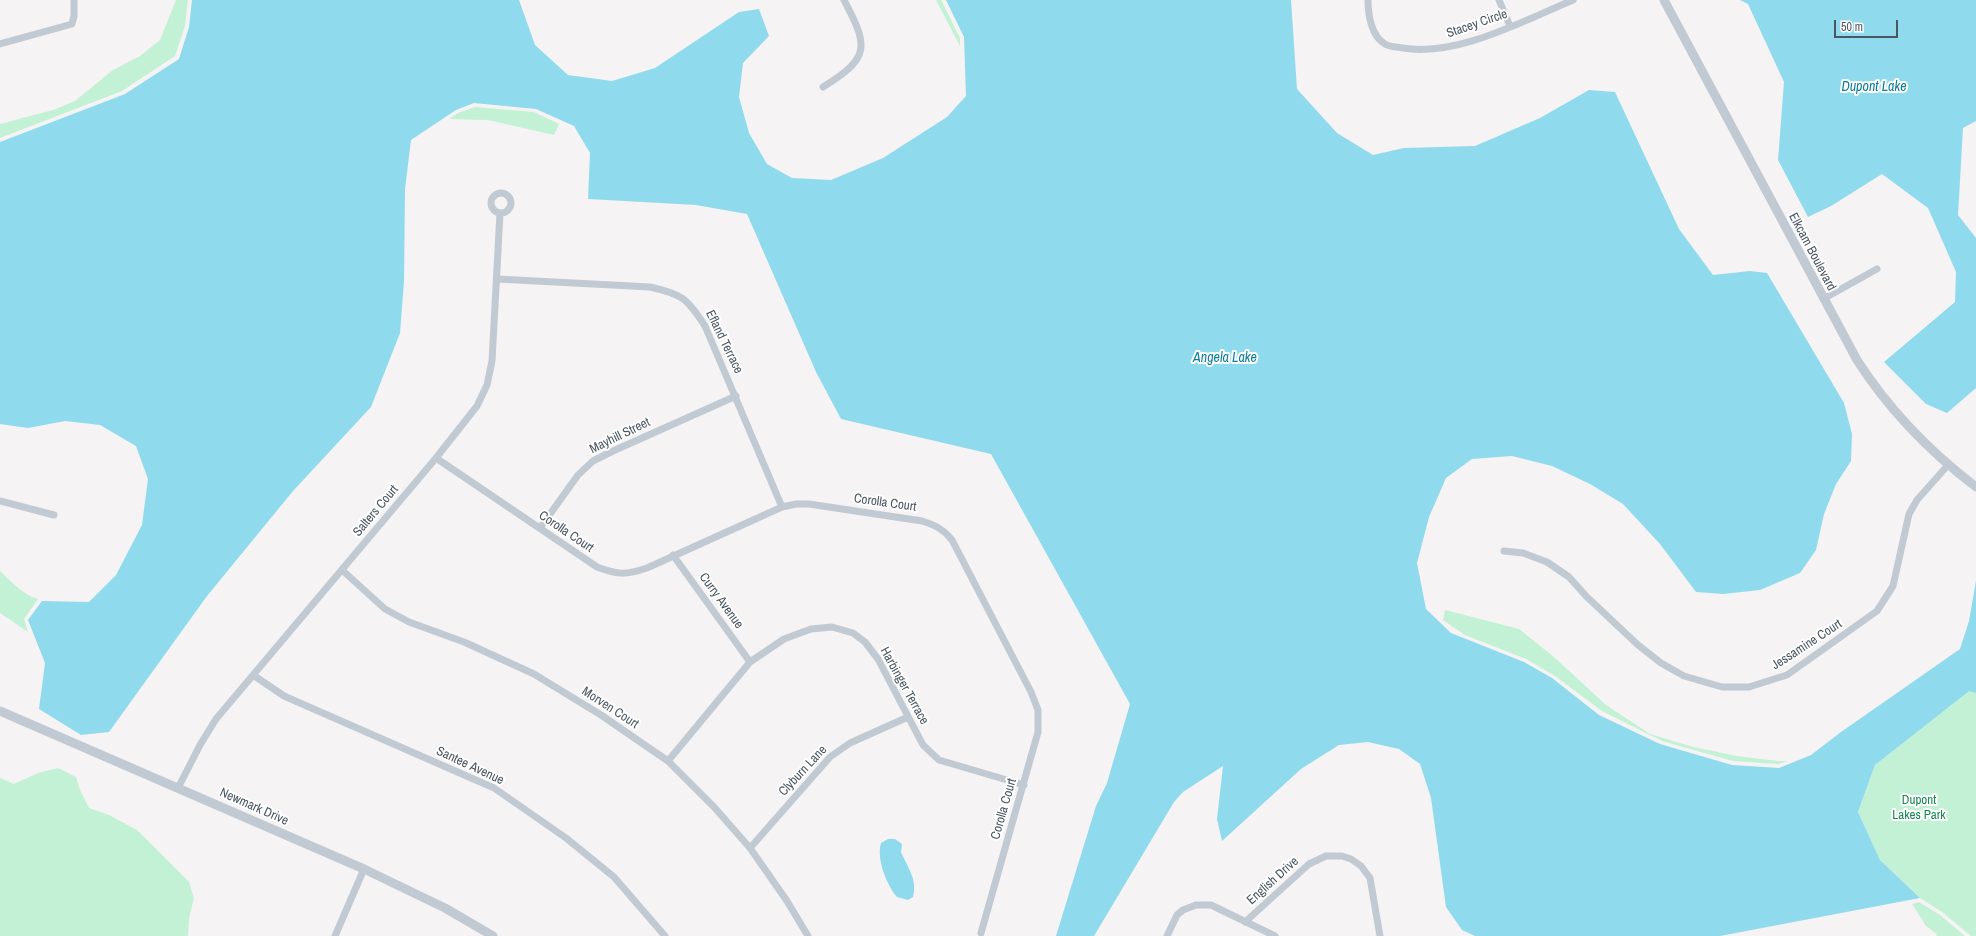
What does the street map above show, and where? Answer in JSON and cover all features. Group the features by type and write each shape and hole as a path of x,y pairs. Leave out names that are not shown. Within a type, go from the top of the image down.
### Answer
{"street":[{"path":"0,44 72,24 74,16 74,0"},
{"path":"823,87 850,69 857,59 860,49 860,32 844,0"},
{"name":"Stacey Circle","path":"1368,0 1368,11 1374,32 1385,44 1416,50 1444,48 1469,42 1573,0"},
{"path":"1499,0 1510,26"},
{"name":"Elkcam Boulevard","path":"1664,0 1856,360 1874,386 1912,432 1948,465 1976,487"},
{"name":"Salters Court","path":"178,788 200,745 216,719 436,458 477,406 487,385 492,361 500,213"},
{"path":"1823,299 1877,269"},
{"name":"Efland Terrace","path":"497,279 650,287 674,292 691,304 705,326 782,507"},
{"name":"Mayhill Street","path":"540,528 578,475 593,461 613,450 736,396"},
{"name":"Corolla Court","path":"436,458 597,567 614,573 630,574 648,568 673,555 782,507 796,504 809,504 922,521 937,525 952,540 1032,692 1038,710 1038,732 981,933"},
{"name":"Jessamine Court","path":"1504,551 1523,553 1547,562 1569,577 1586,596 1638,645 1660,663 1684,676 1722,687 1749,687 1787,675 1877,611 1893,586 1909,514 1917,500 1948,465"},
{"path":"0,501 54,515"},
{"name":"Curry Avenue","path":"673,555 750,662"},
{"name":"Morven Court","path":"342,570 385,609 409,622 464,642 534,674 601,715 668,762 714,807 750,848 787,901 808,936"},
{"name":"Harbinger Terrace","path":"668,762 750,662 784,639 811,629 832,627 852,633 866,642 878,659 923,745 939,760 1024,785"},
{"name":"Santee Avenue","path":"254,675 284,696 494,788 566,838 614,877 665,936"},
{"name":"Newmark Drive","path":"0,711 364,870 445,908 493,936"},
{"name":"Clyburn Lane","path":"750,848 830,757 850,743 908,717"},
{"name":"English Drive","path":"1245,922 1309,864 1326,856 1342,856 1351,859 1361,866 1370,878 1380,936"},
{"path":"335,936 364,870"},
{"path":"1167,936 1177,915 1183,910 1196,905 1211,905 1275,936"}],"green space":[{"path":"176,0 188,0 185,26 175,56 122,91 0,138 0,124 53,110 75,101 113,70 140,56 160,40"},
{"path":"936,0 941,0 960,38 960,46"},
{"path":"475,107 534,112 559,124 554,135 488,120 449,119 458,113"},
{"path":"0,571 22,591 38,599 24,619 28,632 0,613"},
{"path":"1445,610 1519,629 1554,657 1606,705 1650,734 1693,747 1737,756 1787,761 1778,764 1733,761 1662,741 1602,711 1555,676 1526,659 1465,635 1443,620"},
{"name":"Dupont Lakes Park","path":"1976,684 1976,936 1971,936 1942,912 1920,898 1880,860 1858,812 1875,765"},
{"path":"58,768 76,777 80,790 89,808 109,815 137,830 189,882 194,898 189,918 188,936 0,936 0,778 14,784 38,773"},
{"path":"1919,902 1940,915 1965,936 1936,936 1937,934 1926,926 1912,904"}],"water":[{"name":"Angela Lake","path":"192,0 519,0 535,45 568,75 612,81 655,68 739,12 759,9 769,36 743,63 739,97 749,133 767,164 792,178 831,180 883,158 947,117 966,96 964,37 946,0 1291,0 1297,89 1337,133 1373,155 1404,148 1475,146 1540,118 1589,90 1615,92 1679,229 1713,275 1750,271 1767,273 1844,403 1852,434 1851,461 1836,484 1824,514 1816,550 1800,573 1760,590 1723,594 1696,592 1660,544 1623,504 1590,484 1552,466 1512,456 1472,459 1446,478 1429,517 1417,563 1426,609 1451,633 1524,662 1552,678 1599,715 1660,744 1732,765 1779,768 1811,755 1841,732 1960,649 1969,621 1976,581 1976,693 1969,691 1875,765 1858,812 1880,860 1920,898 1720,936 1475,936 1462,930 1446,907 1431,798 1420,764 1399,749 1368,742 1339,745 1301,769 1222,841 1217,819 1223,766 1183,792 1174,802 1094,936 1056,936 1096,806 1107,783 1130,704 991,454 841,419 816,372 747,214 696,205 588,199 590,153 574,126 536,109 474,103 456,110 411,140 405,189 404,281 400,333 371,407 293,491 207,596 109,732 81,735 39,709 45,663 28,620 42,601 89,602 116,575 142,525 148,479 136,446 100,425 65,421 28,428 0,424 0,142 125,94 179,59 189,27"},
{"name":"Dupont Lake","path":"1740,0 1976,0 1976,121 1963,128 1958,215 1976,238 1976,388 1947,413 1926,404 1884,362 1955,302 1956,272 1928,208 1882,174 1831,206 1808,217 1778,160 1784,82 1748,4"},
{"path":"888,839 895,839 902,844 901,852 911,873 914,885 913,897 908,900 897,897 883,872 880,849 881,843"}]}
